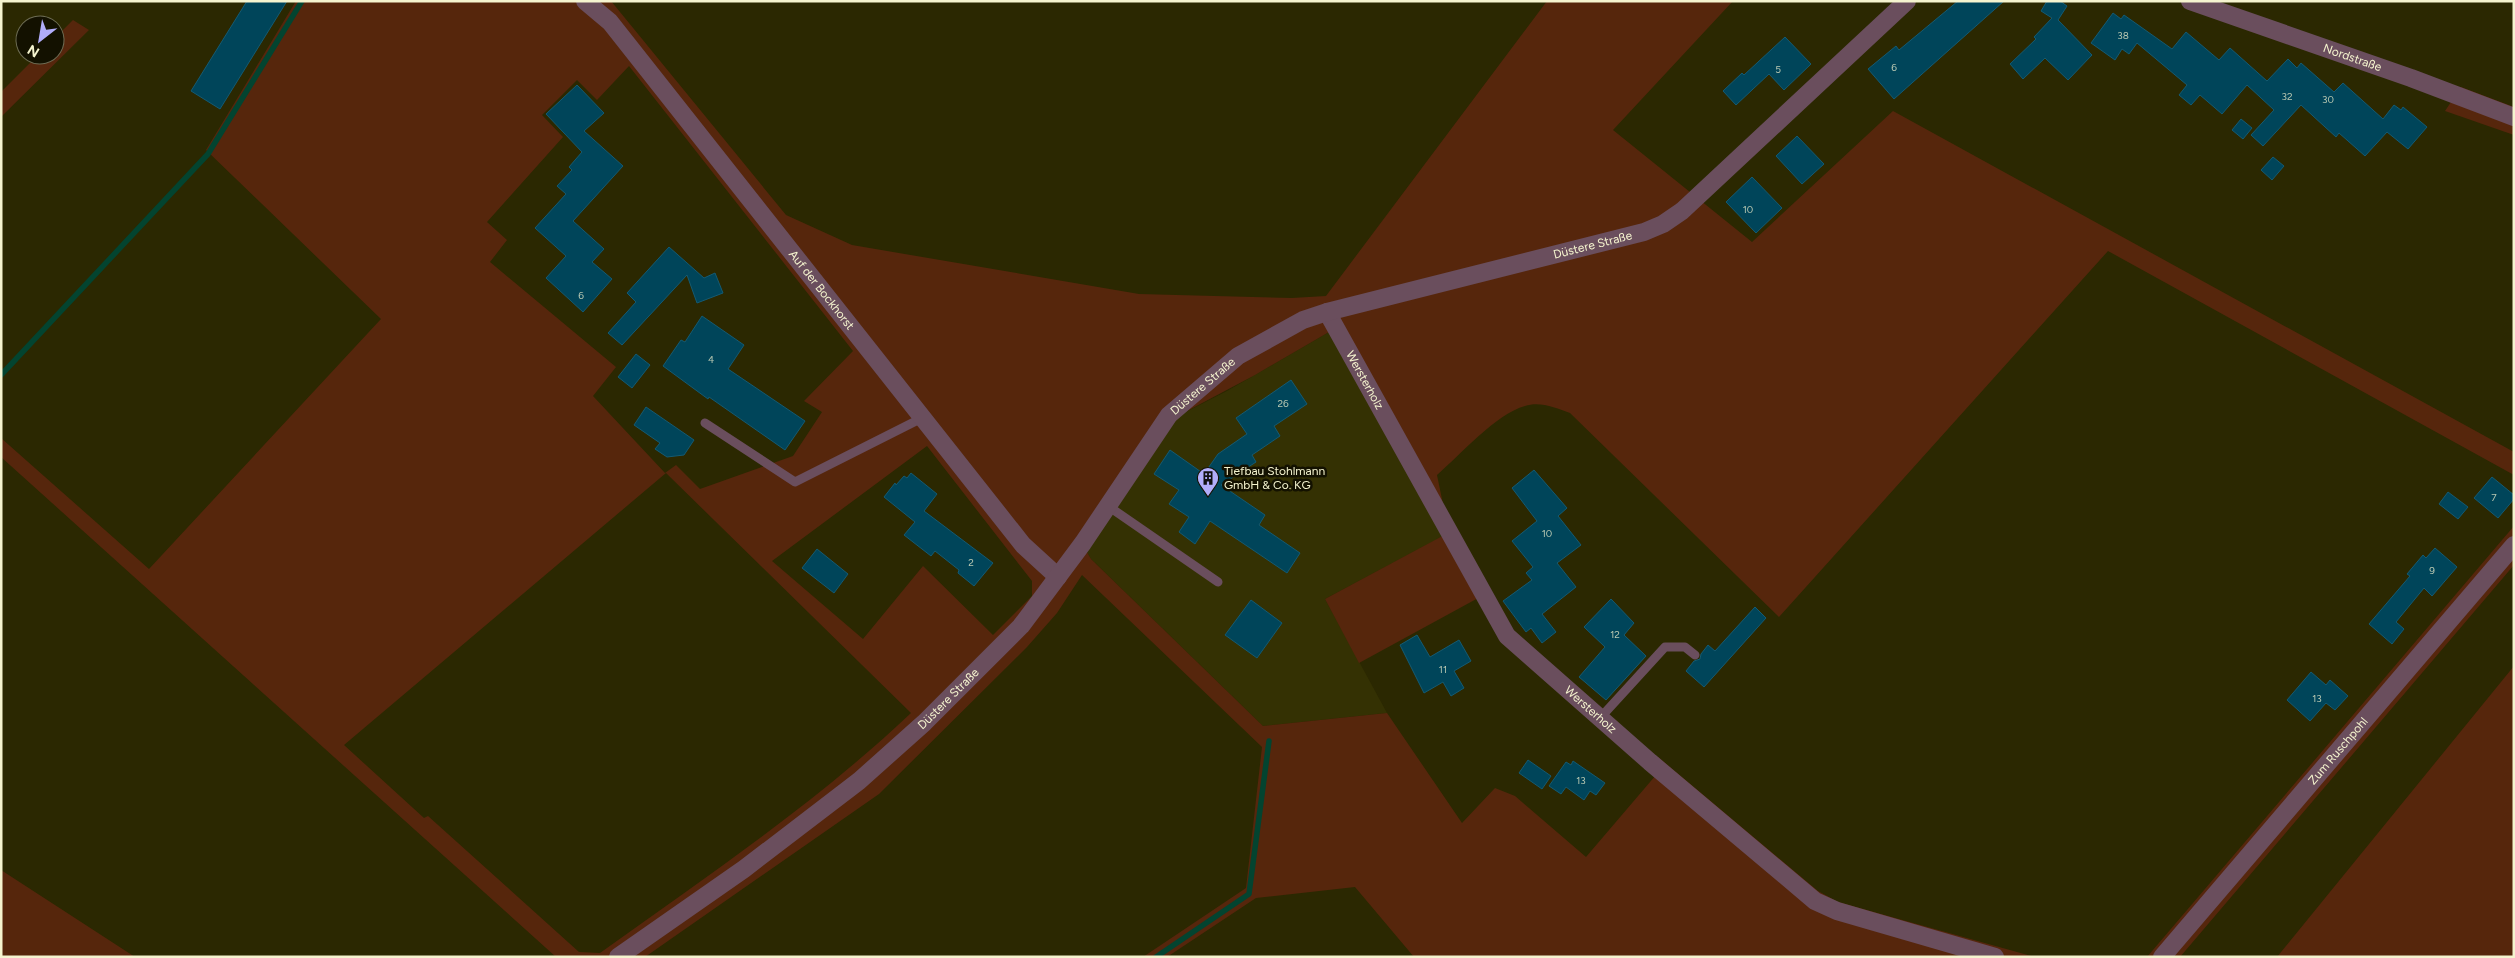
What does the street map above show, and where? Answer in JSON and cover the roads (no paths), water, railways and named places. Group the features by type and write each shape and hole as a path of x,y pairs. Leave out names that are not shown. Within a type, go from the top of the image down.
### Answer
{"street":[{"name":"Auf der Bockhorst","path":"585,1 610,22 1023,546 1058,577"},
{"name":"Düstere Straße","path":"618,957 744,869 859,781 924,723 1011,638 1058,577 1169,415 1238,356 1303,320 1326,312 1644,232 1664,224 1682,211 1907,1"},
{"name":"Nordstraße","path":"2190,1 2411,78 2514,117"},
{"name":"Wersterholz","path":"1326,312 1507,636 1650,762 1815,901 1837,911 1995,957"},
{"name":"Zum Ruschpohl","path":"2162,957 2514,545"}],"lane":[{"path":"705,423 795,482 922,418"},
{"path":"1108,506 1218,582"},
{"path":"1601,717 1665,647 1685,647 1695,655"}],"waterway":[{"path":"1,375 208,154 302,1"},
{"path":"1156,957 1249,894 1269,741"}],"place":[{"name":"Tiefbau Stohlmann GmbH & Co. KG","path":"1208,497"}]}
